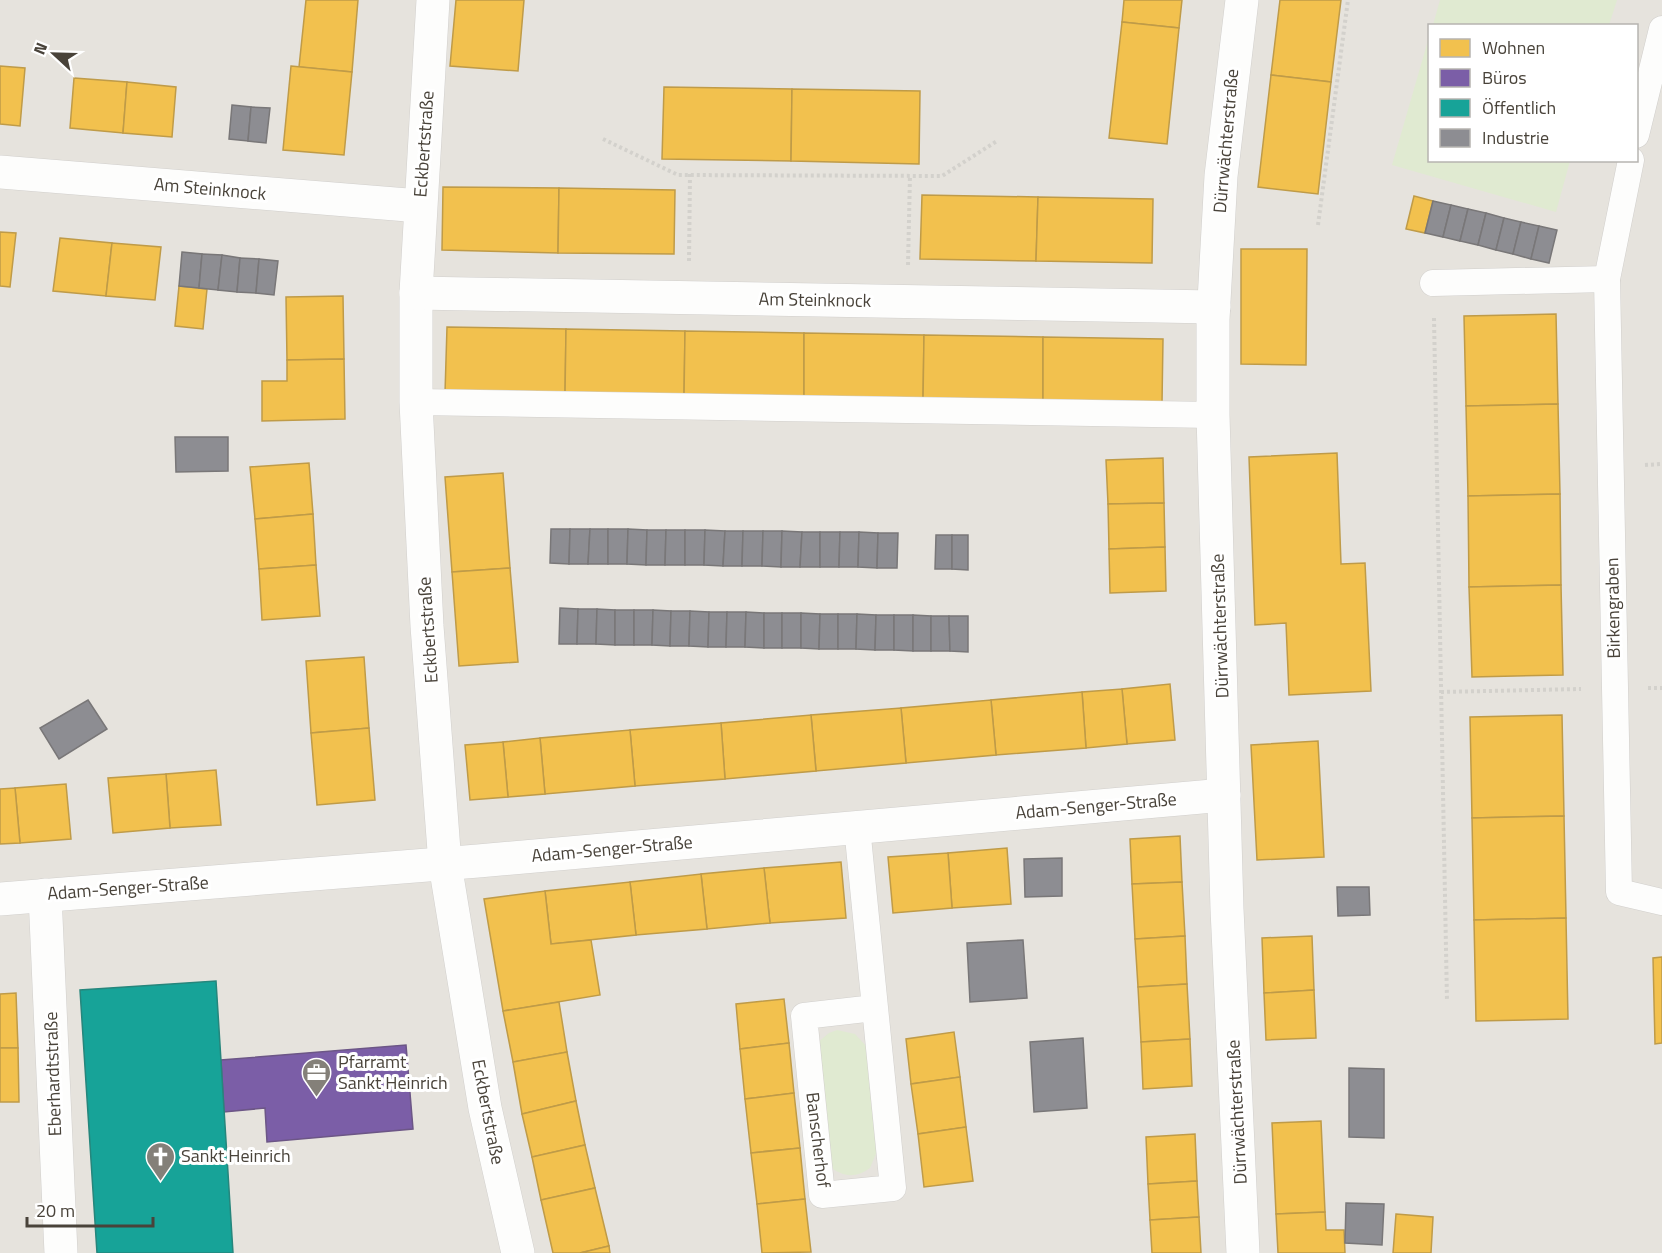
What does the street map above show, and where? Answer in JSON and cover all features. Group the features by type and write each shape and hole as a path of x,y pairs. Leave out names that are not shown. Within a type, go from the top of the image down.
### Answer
{"street":[{"name":"Eckbertstraße","path":"433,0 416,293 416,402 420,514 444,864 485,1107 518,1253"},
{"name":"Dürrwächterstraße","path":"1242,0 1221,176 1214,307 1213,415 1224,795 1243,1253"},
{"name":"Am Steinknock","path":"0,172 420,206"},
{"name":"Am Steinknock","path":"416,293 1214,307"},
{"name":"Adam-Senger-Straße","path":"0,899 444,864 1224,795"},
{"name":"Eberhardtstraße","path":"45,895 61,1253"}],"lane":[{"path":"1638,127 1662,29"},
{"name":"Birkengraben","path":"1631,162 1606,279 1619,892 1662,902"},
{"path":"1433,283 1606,279"},
{"path":"416,402 1213,415"},
{"name":"Banscherhof","path":"856,827 893,1188 822,1195 804,1016 874,1008"}],"path":[{"path":"1318,225 1348,0"},
{"path":"603,139 678,175 942,176 997,141"},
{"path":"688,297 690,174"},
{"path":"908,301 910,175"},
{"path":"1433,283 1447,1001"},
{"path":"1441,692 1662,688"}],"shaded area":[{"path":"0,0 1662,0 1662,1253 0,1253"}],"green space":[{"path":"1440,0 1617,0 1609,24 1433,24"},
{"path":"1428,40 1428,162 1570,162 1556,212 1392,165"},
{"path":"837,1030 855,1034 867,1047 877,1151 870,1168 854,1175 843,1174 828,1165 816,1044 829,1033"}],"building: Wohnen":[{"path":"306,0 358,0 352,72 299,67"},
{"path":"456,0 524,0 518,71 450,66"},
{"path":"1124,0 1182,0 1179,28 1122,22"},
{"path":"1280,0 1341,0 1331,82 1271,75"},
{"path":"1122,22 1179,28 1167,144 1109,138"},
{"path":"0,66 25,68 20,126 0,124"},
{"path":"291,66 352,72 344,155 283,150"},
{"path":"1271,75 1331,82 1318,194 1258,187"},
{"path":"74,78 127,82 123,133 70,128"},
{"path":"127,82 176,87 172,137 123,133"},
{"path":"664,87 792,89 791,161 662,159"},
{"path":"792,89 920,91 919,164 791,161"},
{"path":"443,187 559,188 558,253 442,250"},
{"path":"559,188 675,190 674,254 558,253"},
{"path":"922,195 1038,197 1036,261 920,259"},
{"path":"1414,196 1433,201 1425,233 1406,229"},
{"path":"1038,197 1153,199 1152,263 1036,261"},
{"path":"0,232 16,233 10,287 0,286"},
{"path":"60,238 112,243 106,296 53,291"},
{"path":"112,243 161,247 155,300 106,296"},
{"path":"1241,249 1307,249 1306,365 1241,364"},
{"path":"179,286 207,289 203,329 175,326"},
{"path":"343,296 344,359 287,360 286,297"},
{"path":"1556,314 1558,404 1466,406 1464,316"},
{"path":"447,327 566,329 565,395 445,393"},
{"path":"566,329 685,331 684,397 565,395"},
{"path":"685,331 804,333 804,398 684,397"},
{"path":"804,333 924,335 923,401 804,398"},
{"path":"924,335 1043,337 1043,402 923,401"},
{"path":"1043,337 1163,339 1162,404 1043,402"},
{"path":"344,359 345,419 262,421 262,381 287,381 287,360"},
{"path":"1558,404 1560,494 1468,496 1466,406"},
{"path":"1337,453 1341,564 1365,563 1371,691 1289,695 1286,623 1255,625 1249,457"},
{"path":"1163,458 1164,503 1108,504 1106,460"},
{"path":"309,463 313,514 255,519 250,467"},
{"path":"503,473 510,568 452,572 445,477"},
{"path":"1560,494 1561,585 1469,587 1468,496"},
{"path":"1164,503 1165,547 1109,549 1108,504"},
{"path":"313,514 316,565 259,569 255,519"},
{"path":"1165,547 1166,591 1110,593 1109,549"},
{"path":"316,565 320,616 262,620 259,569"},
{"path":"510,568 518,662 459,666 452,572"},
{"path":"1561,585 1563,675 1472,677 1469,587"},
{"path":"364,657 369,728 311,733 306,661"},
{"path":"1170,684 1175,740 1127,744 1122,689"},
{"path":"1122,689 1127,744 1086,748 1082,692"},
{"path":"1082,692 1086,748 996,755 991,700"},
{"path":"991,700 996,755 906,763 901,708"},
{"path":"901,708 906,763 816,771 811,715"},
{"path":"811,715 816,771 725,779 721,723"},
{"path":"1562,715 1564,816 1472,818 1470,717"},
{"path":"721,723 725,779 635,786 630,730"},
{"path":"369,728 375,800 317,805 311,733"},
{"path":"630,730 635,786 545,794 540,738"},
{"path":"540,738 545,794 508,797 503,742"},
{"path":"1318,741 1324,857 1257,860 1251,745"},
{"path":"503,742 508,797 470,800 465,745"},
{"path":"216,770 221,825 170,828 166,774"},
{"path":"166,774 170,828 113,833 108,778"},
{"path":"66,784 71,839 20,843 15,788"},
{"path":"15,788 20,843 0,844 0,789"},
{"path":"1564,816 1566,918 1474,920 1472,818"},
{"path":"1180,836 1182,882 1132,884 1130,839"},
{"path":"1007,848 1011,904 952,908 948,853"},
{"path":"948,853 952,908 893,913 888,857"},
{"path":"841,862 846,918 770,923 764,868"},
{"path":"764,868 770,923 707,929 701,874"},
{"path":"701,874 707,929 636,935 630,882"},
{"path":"630,882 636,935 551,944 545,891"},
{"path":"1182,882 1185,936 1135,939 1132,884"},
{"path":"545,891 551,944 591,940 600,995 503,1011 484,899"},
{"path":"1566,918 1568,1019 1476,1021 1474,920"},
{"path":"1185,936 1187,984 1138,987 1135,939"},
{"path":"1312,936 1314,990 1264,993 1262,938"},
{"path":"1662,957 1662,1043 1655,1044 1653,958"},
{"path":"1187,984 1190,1039 1141,1042 1138,987"},
{"path":"1314,990 1316,1038 1266,1040 1264,993"},
{"path":"16,993 18,1048 0,1048 0,994"},
{"path":"784,999 789,1043 740,1049 736,1004"},
{"path":"559,1002 567,1052 513,1062 503,1011"},
{"path":"954,1032 960,1077 911,1084 906,1039"},
{"path":"1190,1039 1192,1086 1143,1089 1141,1042"},
{"path":"789,1043 794,1093 745,1099 740,1049"},
{"path":"0,1048 18,1048 19,1102 0,1102"},
{"path":"567,1052 576,1101 522,1114 513,1062"},
{"path":"960,1077 966,1127 918,1134 911,1084"},
{"path":"794,1093 800,1148 751,1153 745,1099"},
{"path":"576,1101 585,1145 532,1157 522,1114"},
{"path":"1321,1121 1325,1212 1276,1214 1272,1123"},
{"path":"966,1127 973,1181 924,1187 918,1134"},
{"path":"1195,1134 1197,1181 1148,1184 1146,1137"},
{"path":"585,1145 595,1188 541,1200 532,1157"},
{"path":"800,1148 805,1199 757,1204 751,1153"},
{"path":"1197,1181 1199,1217 1150,1220 1148,1184"},
{"path":"595,1188 609,1246 580,1253 553,1253 541,1200"},
{"path":"805,1199 811,1252 762,1253 757,1204"},
{"path":"1325,1212 1326,1230 1344,1230 1345,1253 1278,1253 1276,1214"},
{"path":"1396,1214 1433,1217 1431,1253 1393,1253"},
{"path":"1199,1217 1201,1253 1152,1253 1150,1220"},
{"path":"609,1246 610,1253 580,1253"}],"building: Büros":[{"name":"Pfarramt Sankt Heinrich","path":"406,1045 413,1129 267,1142 265,1108 224,1112 221,1060"}],"building: Öffentlich":[{"name":"Sankt Heinrich","path":"216,981 233,1253 97,1253 80,990"}],"building: Industrie":[{"path":"232,105 251,107 248,141 229,139"},
{"path":"251,107 270,108 266,143 248,141"},
{"path":"1433,201 1451,205 1443,237 1425,233"},
{"path":"1451,205 1468,209 1460,241 1443,237"},
{"path":"1468,209 1486,213 1478,245 1460,241"},
{"path":"1486,213 1504,218 1496,250 1478,245"},
{"path":"1504,218 1521,222 1513,254 1496,250"},
{"path":"1521,222 1539,226 1531,259 1513,254"},
{"path":"1539,226 1557,230 1549,263 1531,259"},
{"path":"182,252 202,254 199,288 179,286"},
{"path":"202,254 222,255 218,290 199,288"},
{"path":"222,255 240,258 237,292 218,290"},
{"path":"240,258 259,259 256,293 237,292"},
{"path":"259,259 278,261 274,295 256,293"},
{"path":"175,437 228,437 228,471 176,472"},
{"path":"551,529 570,529 569,564 550,563"},
{"path":"570,529 590,529 588,564 569,564"},
{"path":"590,529 608,529 608,564 588,564"},
{"path":"608,529 628,529 627,564 608,564"},
{"path":"628,529 647,530 646,565 627,564"},
{"path":"647,530 666,530 665,565 646,565"},
{"path":"666,530 685,530 685,565 665,565"},
{"path":"685,530 705,530 704,565 685,565"},
{"path":"705,530 725,531 723,566 704,565"},
{"path":"725,531 743,531 742,566 723,566"},
{"path":"743,531 763,531 762,566 742,566"},
{"path":"763,531 782,531 781,567 762,566"},
{"path":"782,531 802,532 800,567 781,567"},
{"path":"802,532 820,532 820,567 800,567"},
{"path":"820,532 840,532 839,567 820,567"},
{"path":"840,532 859,532 858,567 839,567"},
{"path":"859,532 878,533 877,568 858,567"},
{"path":"878,533 898,533 897,568 877,568"},
{"path":"936,535 952,535 952,569 935,569"},
{"path":"952,535 968,535 968,570 952,569"},
{"path":"560,608 578,609 577,644 559,644"},
{"path":"578,609 597,609 596,644 577,644"},
{"path":"597,609 615,610 615,645 596,644"},
{"path":"615,610 634,610 634,645 615,645"},
{"path":"634,610 653,610 652,645 634,645"},
{"path":"653,610 671,611 670,646 652,645"},
{"path":"671,611 690,611 689,646 670,646"},
{"path":"690,611 709,612 708,647 689,646"},
{"path":"709,612 727,612 726,647 708,647"},
{"path":"727,612 746,612 745,647 726,647"},
{"path":"746,612 764,613 764,648 745,647"},
{"path":"764,613 782,613 782,648 764,648"},
{"path":"782,613 801,613 801,648 782,648"},
{"path":"801,613 820,614 819,649 801,648"},
{"path":"820,614 838,614 838,649 819,649"},
{"path":"838,614 857,614 856,649 838,649"},
{"path":"857,614 876,615 875,650 856,649"},
{"path":"876,615 894,615 894,650 875,650"},
{"path":"894,615 913,615 913,651 894,650"},
{"path":"913,615 931,616 931,651 913,651"},
{"path":"931,616 949,616 950,651 931,651"},
{"path":"949,616 968,616 968,652 950,651"},
{"path":"88,700 107,729 59,759 40,728"},
{"path":"1062,858 1062,896 1025,897 1024,859"},
{"path":"1337,887 1369,887 1370,915 1338,916"},
{"path":"1023,940 1027,998 970,1002 967,943"},
{"path":"1083,1038 1087,1108 1034,1112 1030,1042"},
{"path":"1349,1068 1384,1069 1384,1138 1349,1137"},
{"path":"1346,1203 1384,1204 1382,1245 1345,1243"}],"place":[{"name":"Pfarramt Sankt Heinrich","path":"317,1098"},
{"name":"Sankt Heinrich","path":"160,1182"}]}
